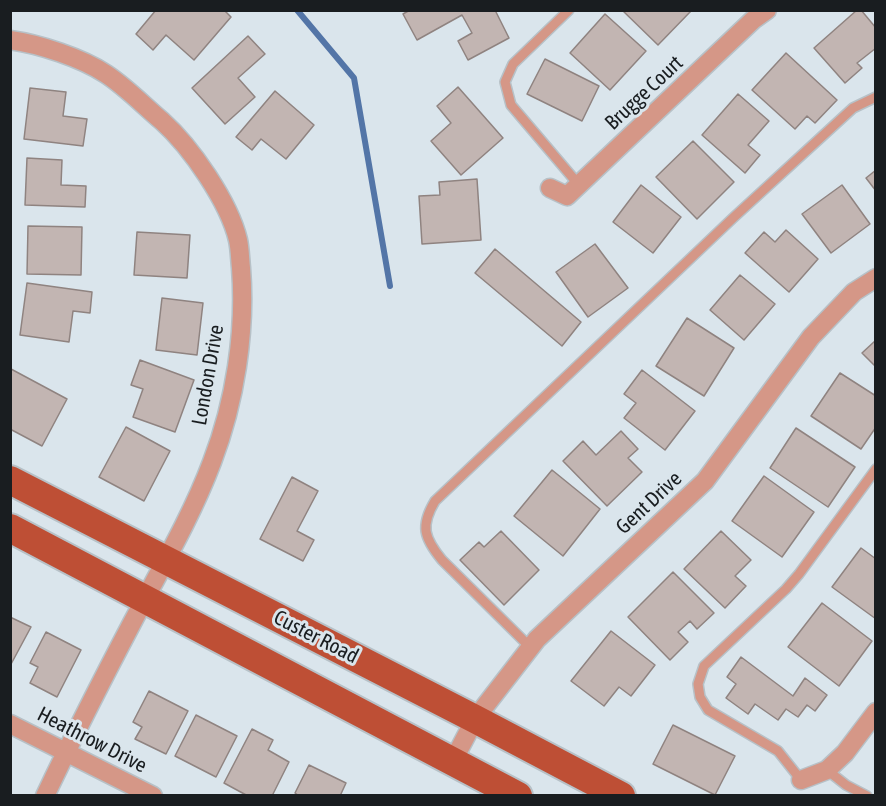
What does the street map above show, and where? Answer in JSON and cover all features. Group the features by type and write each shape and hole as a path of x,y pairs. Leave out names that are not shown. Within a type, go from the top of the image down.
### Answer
{"main road":[{"name":"Custer Road","path":"10,480 621,795"},
{"path":"10,528 518,795"}],"street":[{"name":"Brugge Court","path":"579,185 753,20 767,10"},
{"name":"London Drive","path":"10,40 27,42 64,54 104,72 136,96 173,131 195,157 221,199 238,240 243,290 239,356 229,409 212,461 192,509 45,795"},
{"path":"550,188 567,196 579,185"},
{"name":"Gent Drive","path":"453,761 476,719 537,639 705,481 811,337 854,292 876,278"},
{"path":"801,780 827,770 845,753 876,712"},
{"name":"Heathrow Drive","path":"10,724 153,795"}],"lane":[{"path":"569,10 513,64 505,82 511,105 579,185"},
{"path":"531,648 442,560 429,544 425,530 427,514 435,501 733,218 853,108 876,97"},
{"path":"801,780 778,751 708,710 700,697 698,684 704,666 799,574 876,469"},
{"path":"827,770 846,785 867,795"}],"building":[{"path":"156,10 224,10 231,17 194,60 166,35 153,50 136,34"},
{"path":"410,10 495,10 509,38 468,60 458,41 472,33 462,15 417,40 403,14"},
{"path":"622,10 691,10 691,11 658,45"},
{"path":"857,10 861,10 876,28 876,48 857,63 862,68 845,83 814,48"},
{"path":"605,14 646,51 610,90 570,53"},
{"path":"248,36 265,54 238,78 255,97 225,124 192,88"},
{"path":"786,53 837,100 815,123 807,116 795,129 752,90"},
{"path":"545,59 599,86 582,121 527,94"},
{"path":"458,87 503,138 461,175 431,141 451,123 437,106"},
{"path":"30,88 66,92 63,116 87,119 83,146 24,139"},
{"path":"275,91 314,125 286,159 261,139 252,150 236,137"},
{"path":"738,94 769,121 748,145 760,155 745,173 702,135"},
{"path":"693,141 734,182 697,219 656,177"},
{"path":"27,158 62,160 61,185 86,186 85,207 25,205"},
{"path":"876,170 876,191 866,178"},
{"path":"477,179 481,240 422,244 419,196 440,195 439,182"},
{"path":"641,185 681,217 653,253 613,222"},
{"path":"842,185 870,224 831,253 802,214"},
{"path":"28,226 82,227 81,275 27,274"},
{"path":"786,230 818,259 789,292 745,253 764,232 775,242"},
{"path":"137,232 190,235 187,278 134,275"},
{"path":"595,244 628,288 588,317 556,272"},
{"path":"495,249 581,322 562,346 475,273"},
{"path":"740,275 775,304 744,340 710,310"},
{"path":"27,283 92,292 90,313 73,311 69,342 20,335"},
{"path":"162,298 203,303 197,355 156,350"},
{"path":"687,318 734,348 704,396 656,366"},
{"path":"876,340 876,367 862,353"},
{"path":"140,360 194,380 175,432 133,417 143,389 131,385"},
{"path":"11,369 67,399 42,446 10,429"},
{"path":"642,370 695,411 665,450 624,418 636,403 624,394"},
{"path":"840,373 876,396 876,427 861,449 811,416"},
{"path":"126,427 170,451 144,501 99,477"},
{"path":"796,428 855,467 828,507 770,468"},
{"path":"621,431 638,449 628,458 642,472 607,506 563,461 583,441 596,455"},
{"path":"552,470 600,509 563,556 514,516"},
{"path":"764,476 814,512 782,557 732,521"},
{"path":"292,477 318,491 297,531 314,540 303,561 260,539"},
{"path":"501,531 539,570 504,605 460,560 479,542 484,547"},
{"path":"721,531 751,560 735,576 746,586 725,608 684,569"},
{"path":"861,548 876,559 876,619 832,587"},
{"path":"673,572 714,613 697,629 690,621 678,632 688,642 670,660 628,617"},
{"path":"822,603 872,641 839,686 788,647"},
{"path":"10,617 31,627 10,666"},
{"path":"611,631 655,665 631,696 619,687 604,706 571,681"},
{"path":"46,632 81,650 57,697 30,683 38,667 30,663"},
{"path":"741,657 793,696 805,678 827,695 815,711 807,705 798,717 786,709 778,720 755,704 748,714 726,698 736,684 727,677"},
{"path":"149,691 188,711 166,754 135,739 142,727 133,722"},
{"path":"196,715 237,736 216,777 175,756"},
{"path":"673,725 735,756 715,795 653,764"},
{"path":"252,729 273,740 268,750 289,762 272,796 248,796 224,783"},
{"path":"309,765 346,783 340,796 299,796 295,793"}],"waterway":[{"path":"297,10 354,78 390,286"}]}
